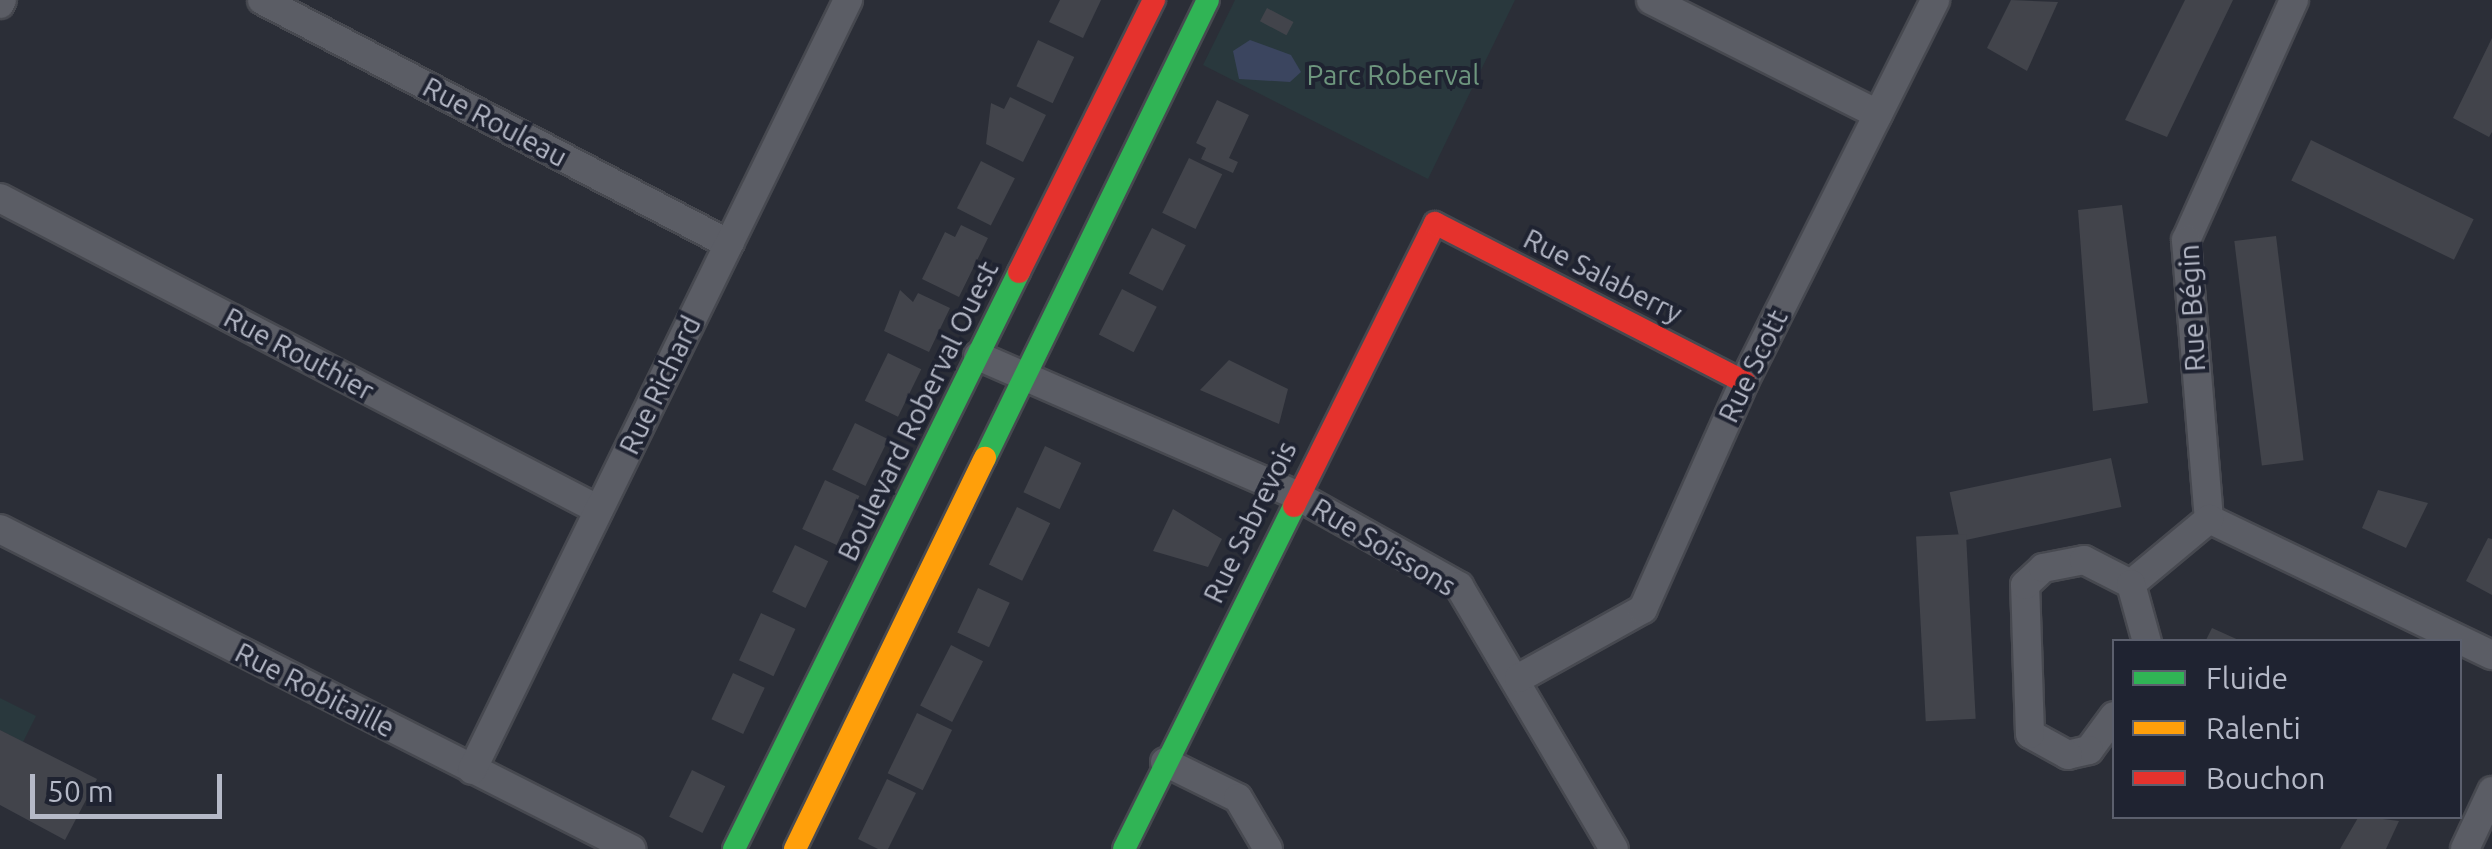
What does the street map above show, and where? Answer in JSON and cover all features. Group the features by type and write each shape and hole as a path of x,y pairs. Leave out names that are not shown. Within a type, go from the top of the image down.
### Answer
{"street":[{"name":"Rue Rouleau","path":"262,0 729,244"},
{"name":"Rue Richard","path":"472,770 848,0"},
{"name":"Boulevard Roberval Ouest","path":"734,849 1154,0"},
{"path":"795,849 1028,379 1208,0"},
{"path":"1652,0 1878,114"},
{"name":"Rue Scott","path":"1519,678 1643,610 1744,382 1935,0"},
{"name":"Rue Bégin","path":"2209,519 2186,240 2294,0"},
{"name":"Rue Routhier","path":"0,198 599,510"},
{"name":"Rue Salaberry","path":"1435,224 1744,382"},
{"name":"Rue Sabrevois","path":"1124,849 1296,496 1435,224"},
{"name":"Rue Soissons","path":"978,356 1296,496 1458,586 1519,678 1614,849"},
{"path":"2131,584 2209,519 2461,639"},
{"name":"Rue Robitaille","path":"0,529 631,849"},
{"path":"2112,719 2089,750 2068,755 2030,734 2020,604 2025,584 2057,566 2084,560 2131,584 2145,639"},
{"path":"2462,640 2492,654"},
{"path":"1165,762 1238,798 1268,849"},
{"path":"2465,849 2492,791"}],"green space":[{"name":"Parc Roberval","path":"1235,0 1515,0 1428,179 1203,65"},
{"path":"0,698 36,716 23,742 0,730"}],"water":[{"path":"1250,40 1291,55 1301,72 1290,82 1239,79 1233,51"}],"building":[{"path":"1060,0 1101,0 1083,38 1049,22"},
{"path":"2011,0 2058,2 2027,71 1987,48"},
{"path":"2185,0 2233,0 2167,137 2125,120"},
{"path":"1267,8 1293,22 1286,35 1260,21"},
{"path":"2492,38 2492,132 2489,137 2453,118"},
{"path":"1038,40 1074,57 1053,103 1016,86"},
{"path":"1010,97 1046,115 1023,162 986,144 991,103 1004,109"},
{"path":"1217,100 1249,115 1229,158 1238,162 1233,173 1201,159 1206,148 1196,143"},
{"path":"2311,140 2474,219 2454,260 2291,180"},
{"path":"1189,158 1222,174 1196,229 1162,213"},
{"path":"981,161 1015,178 991,225 957,208"},
{"path":"2122,205 2148,403 2093,411 2078,210"},
{"path":"961,225 988,238 959,297 922,279 945,232 955,237"},
{"path":"1152,228 1186,245 1163,291 1129,273"},
{"path":"2276,236 2304,460 2262,465 2234,241"},
{"path":"1122,289 1157,307 1134,352 1099,334"},
{"path":"900,290 913,302 918,293 950,308 929,352 884,331"},
{"path":"888,353 921,369 898,417 865,401"},
{"path":"1229,360 1288,389 1279,424 1200,390"},
{"path":"855,423 888,439 865,486 832,470"},
{"path":"1045,446 1081,463 1060,509 1023,492"},
{"path":"2111,458 2121,507 1960,541 1950,492"},
{"path":"825,480 859,496 837,545 802,529"},
{"path":"2378,490 2428,503 2406,548 2362,528"},
{"path":"1017,507 1050,523 1022,581 989,565"},
{"path":"1173,509 1222,539 1208,567 1153,551"},
{"path":"1966,534 1976,719 1926,721 1916,537"},
{"path":"2488,538 2492,539 2492,595 2466,581"},
{"path":"795,545 828,561 805,608 772,592"},
{"path":"978,588 1010,603 989,647 957,632"},
{"path":"761,613 795,629 773,676 739,660"},
{"path":"2212,628 2236,639 2206,639"},
{"path":"951,645 983,661 952,722 920,706"},
{"path":"733,673 765,688 743,734 711,719"},
{"path":"917,713 952,730 923,790 888,773"},
{"path":"0,730 97,779 65,840 0,805"},
{"path":"692,770 725,786 702,833 669,817"},
{"path":"887,779 916,793 888,849 878,849 858,839"},
{"path":"2357,819 2399,821 2386,849 2340,849"}],"traffic: fast":[{"path":"985,458 1208,0"},
{"path":"734,849 1019,272"},
{"path":"1124,849 1294,506"}],"traffic: slow":[{"path":"795,849 985,458"}],"traffic: jam":[{"path":"1019,272 1154,0"},
{"path":"1294,506 1435,223 1744,382"}]}
